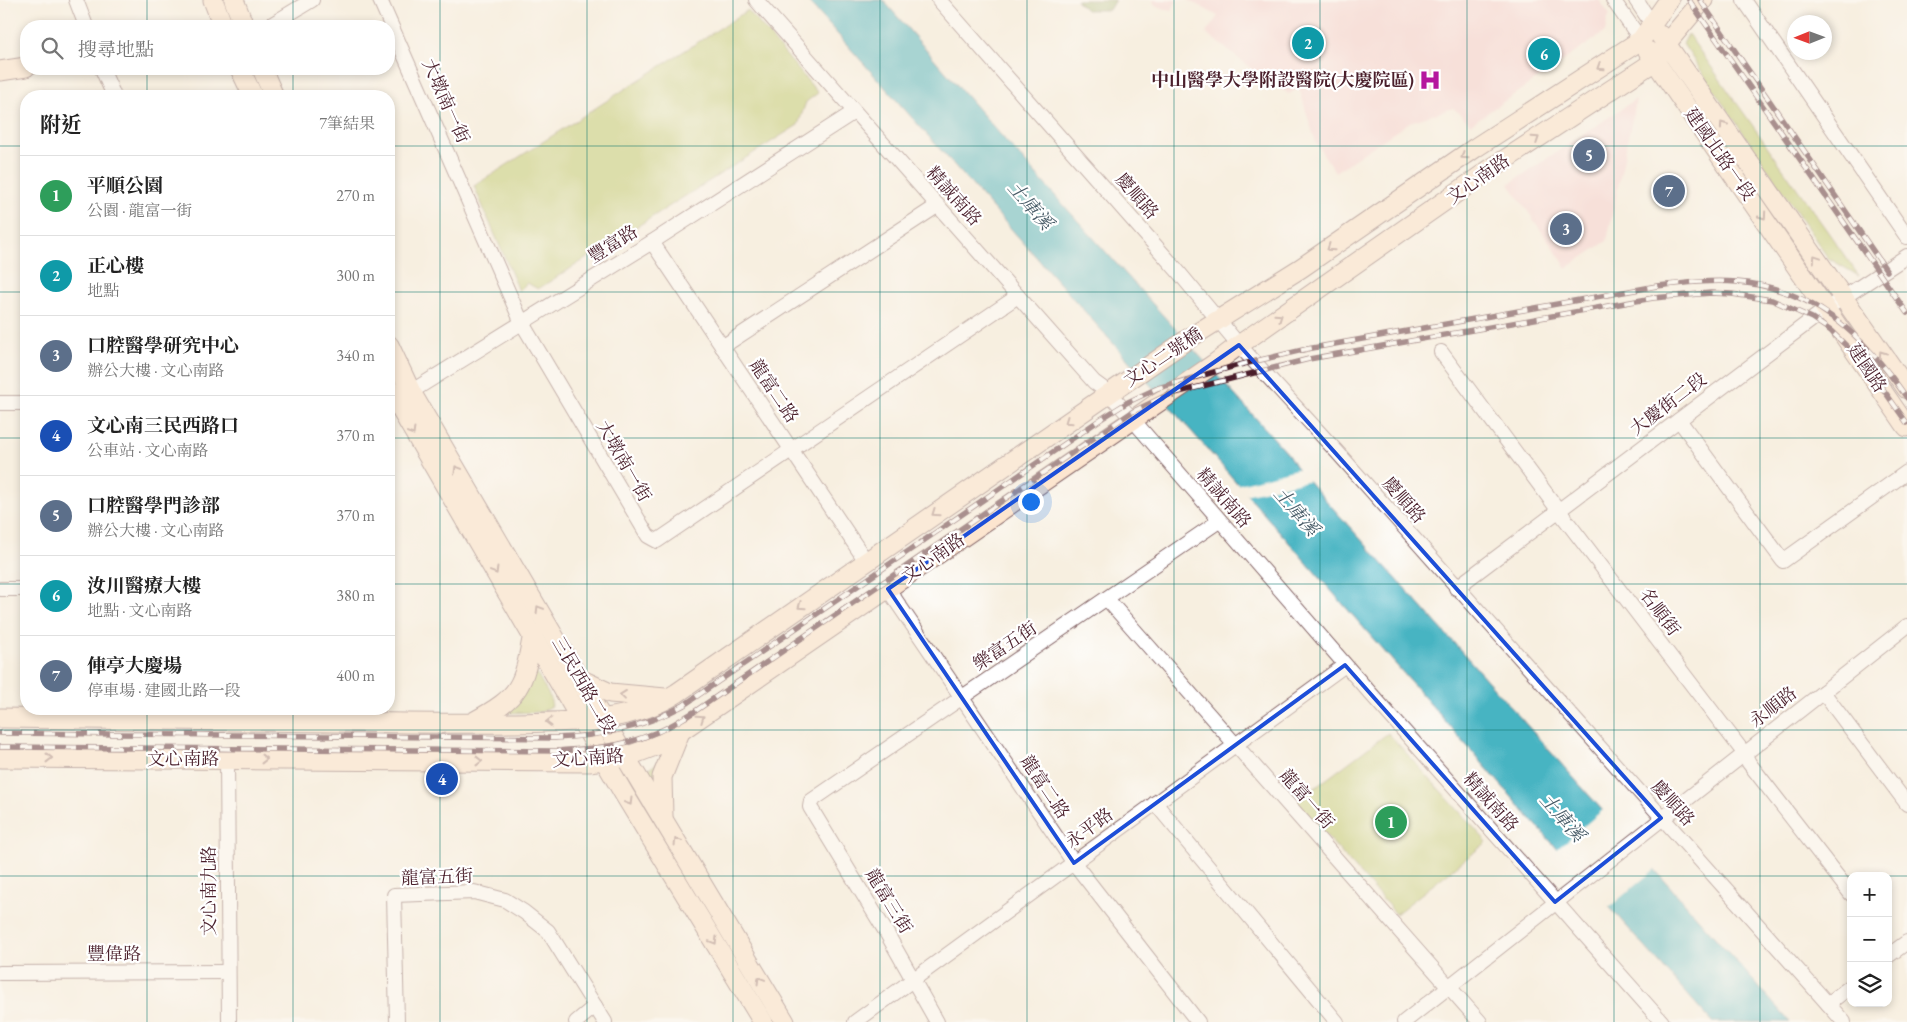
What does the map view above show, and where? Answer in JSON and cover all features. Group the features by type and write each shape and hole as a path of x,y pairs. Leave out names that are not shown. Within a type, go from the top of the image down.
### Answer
{"main road":[{"path":"213,0 221,20"},
{"path":"234,0 242,20"},
{"name":"文心南路","path":"1217,320 1301,268 1475,148 1641,40 1669,0"},
{"name":"文心南路","path":"1239,345 1489,170 1655,61 1666,44 1703,0"},
{"name":"建國北路一段","path":"1652,24 1843,298"},
{"name":"建國北路一段","path":"1641,40 1826,309"},
{"path":"0,71 20,68"},
{"path":"243,75 250,90"},
{"path":"265,75 271,90"},
{"name":"建國路","path":"1843,298 1907,389"},
{"name":"建國路","path":"1826,309 1907,426"},
{"name":"文心二號橋","path":"1109,393 1217,320"},
{"name":"文心二號橋","path":"1133,420 1239,345"},
{"name":"文心南路","path":"0,718 471,724 584,722 632,713 668,698 1109,393"},
{"name":"三民西路二段","path":"396,397 605,760 764,1022"},
{"name":"三民西路二段","path":"396,397 580,679 785,1022"},
{"name":"文心南路","path":"0,758 589,762 626,757 663,743 680,732 1133,420"},
{"path":"471,724 498,709 514,694 524,675 532,634"},
{"path":"580,679 610,693 668,698"},
{"path":"663,818 662,777 680,732"}],"street":[{"path":"76,0 84,20"},
{"path":"279,20 312,0"},
{"name":"大墩南一街","path":"380,0 389,20"},
{"name":"精誠南路","path":"756,0 1094,382 1109,393 1133,420 1345,665 1662,1022"},
{"name":"慶順路","path":"939,0 1176,269 1239,345 1338,453 1456,588 1844,1022"},
{"name":"建國北路一段","path":"1613,0 1641,40"},
{"name":"建國北路一段","path":"1636,0 1652,24"},
{"path":"1744,0 1907,237"},
{"name":"大墩南一街","path":"395,34 522,323 648,536 657,541 1018,296"},
{"path":"105,75 111,90"},
{"name":"豐富路","path":"396,397 522,323 854,112"},
{"path":"722,347 937,206"},
{"name":"龍富二路","path":"652,242 866,561"},
{"name":"大慶街二段","path":"1456,588 1826,309 1907,256"},
{"name":"名順街","path":"1441,352 1559,511 1744,753 1749,764 1847,889"},
{"path":"0,402 20,403"},
{"path":"1679,420 1783,561 1907,472"},
{"name":"樂富五街","path":"811,801 1219,521"},
{"path":"0,589 20,590"},
{"name":"龍富二路","path":"888,589 1074,863 1198,1022"},
{"name":"龍富一街","path":"1107,599 1480,1022"},
{"name":"永順路","path":"1555,902 1907,626"},
{"name":"永平路","path":"855,1022 1345,665"},
{"path":"1823,692 1907,804"},
{"name":"文心南九路","path":"227,759 229,1022"},
{"name":"龍富三街","path":"811,801 810,808 886,932 937,1022"},
{"path":"1155,802 1337,1022"},
{"name":"龍富五街","path":"397,1022 394,895 474,892 505,900 548,931 605,1022"},
{"path":"1404,1022 1555,902"},
{"path":"1892,949 1907,942"},
{"name":"豐偉路","path":"0,973 228,972"},
{"path":"1828,1004 1847,989"},
{"path":"576,1022 595,1006"}],"highlighted area":[{"path":"1239,345 1661,818 1555,902 1345,665 1074,863 888,589"}],"shaded area":[{"path":"1151,0 1177,0 1171,11 1155,5"},
{"name":"中山醫學大學附設醫院(大慶院區)","path":"1188,0 1599,0 1610,15 1605,32 1471,124 1453,108 1410,122 1335,172 1316,143 1299,88 1289,94 1262,77 1206,33 1218,16"},
{"path":"1636,99 1607,241 1567,268 1509,184"}],"green space":[{"path":"1076,0 1115,0 1109,10 1086,10"},
{"path":"748,10 818,93 806,102 798,125 538,289 527,283 519,291 474,186"},
{"path":"1688,34 1859,276 1828,258 1683,44"},
{"path":"535,670 550,697 552,706 541,712 510,713 506,709"},
{"path":"1388,733 1487,842 1396,914 1296,802"},
{"path":"662,760 656,791 644,772"}],"water":[{"name":"土庫溪","path":"807,0 883,0 1006,141 1288,454 1295,466 1790,1022 1712,1022 1545,835 1201,442"}],"pier":[{"path":"1300,468 1311,480 1245,495 1236,485"},
{"path":"1604,809 1656,868 1608,908 1556,850"}],"railway":[{"path":"1689,0 1907,313"},
{"path":"1700,0 1887,271"},
{"path":"0,733 555,738 605,733 637,725 653,720 684,705 1101,419 1128,402 1158,388 1235,366 1307,349 1657,286 1727,281 1765,286 1791,294 1814,305 1836,319 1855,336 1874,355 1907,398"},
{"path":"0,747 557,751 629,742 663,730 694,712 1132,412 1167,395 1309,359 1653,298 1711,293 1732,294 1772,300 1812,318 1831,331 1866,365 1907,423"}],"place":[{"name":"正心樓","path":"1308,43"},
{"name":"汝川醫療大樓","path":"1544,54"},
{"name":"中山醫學大學附設醫院(大慶院區)","path":"1430,80"},
{"name":"口腔醫學門診部","path":"1589,155"},
{"name":"俥亭大慶場","path":"1669,191"},
{"name":"口腔醫學研究中心","path":"1566,229"},
{"name":"文心南三民西路口","path":"442,779"},
{"name":"平順公園","path":"1391,822"}]}
